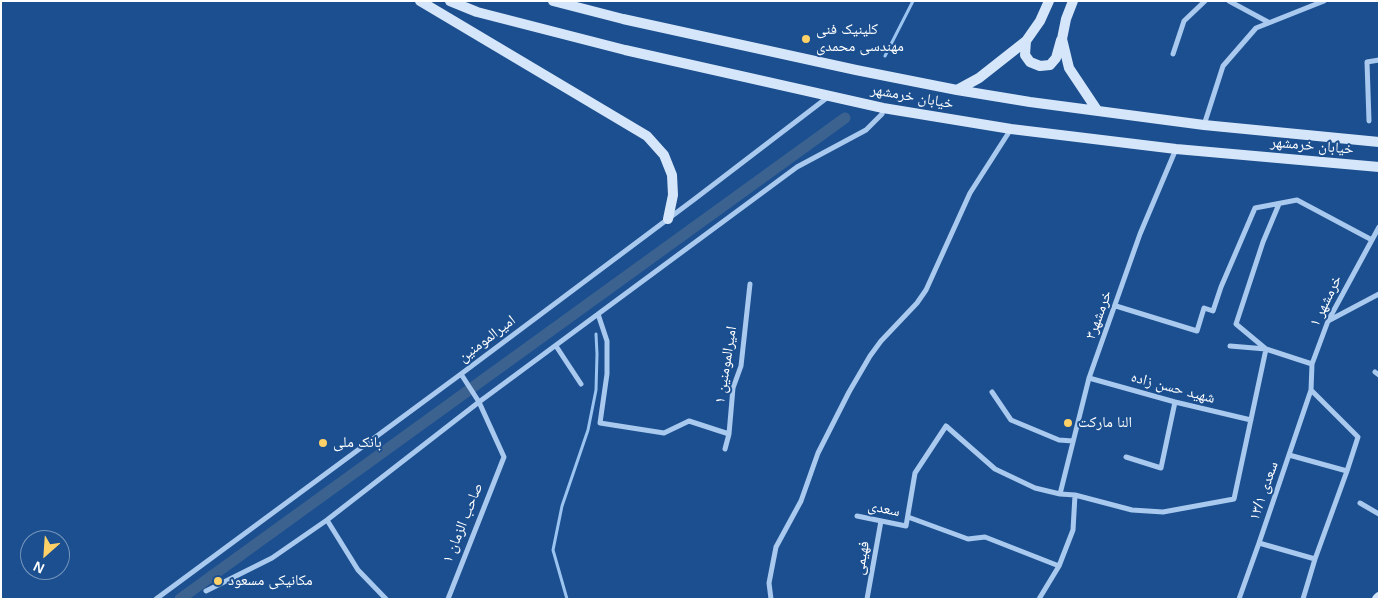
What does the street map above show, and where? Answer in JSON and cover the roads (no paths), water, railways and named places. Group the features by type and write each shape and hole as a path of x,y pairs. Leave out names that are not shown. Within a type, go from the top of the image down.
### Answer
{"main road":[{"path":"420,1 647,136 664,155 672,175 673,195 668,218"},
{"name":"خیابان خرمشهر","path":"450,1 477,12 625,50 883,108 1011,130 1176,149 1379,167"},
{"name":"خیابان خرمشهر","path":"553,1 623,19 957,90 1030,102 1204,125 1379,142"},
{"path":"957,90 979,78 1026,41 1040,21 1048,1"},
{"path":"1026,41 1025,55 1030,62 1040,66 1050,65 1056,58 1066,19 1073,1"},
{"path":"1062,39 1069,68 1096,110"}],"street":[{"path":"1173,54 1184,22 1205,1"},
{"path":"1228,1 1268,22"},
{"path":"1306,1 1306,8"},
{"path":"1204,125 1223,66 1256,28 1324,1"},
{"path":"1369,121 1367,62 1379,60"},
{"name":"امیرالمومنین","path":"156,599 461,374 830,95"},
{"path":"206,592 272,558 327,520 479,402 797,166 866,130 882,114 883,108"},
{"path":"770,599 769,583 776,547 801,501 818,454 849,392 870,356 890,330 922,297 970,194 1011,130"},
{"name":"خرمشهر۳","path":"1060,494 1089,378 1140,234 1176,149"},
{"path":"1116,306 1197,331 1204,308 1213,311 1221,287 1255,208 1297,200 1372,240"},
{"path":"1266,349 1236,324 1263,242 1279,204"},
{"name":"خرمشهر ۱","path":"1311,390 1312,364 1328,321 1379,228"},
{"name":"امیرالمومنین ۱","path":"725,449 729,434 733,388 741,366 750,284"},
{"path":"1328,321 1379,294"},
{"path":"598,314 607,341 607,374 600,424 664,433 689,421 729,434"},
{"path":"556,346 581,384"},
{"path":"1230,346 1266,349 1312,364"},
{"path":"1059,566 985,537 968,540 908,517 915,473 946,426 995,469 1036,488 1060,494 1075,495 1132,510 1163,512 1234,499 1266,349"},
{"path":"461,374 479,402"},
{"name":"شهید حسن زاده","path":"1089,378 1175,402 1251,420"},
{"path":"1303,599 1358,437 1311,390"},
{"name":"سعدی ۱۳/۱","path":"1238,599 1311,390"},
{"path":"992,392 1011,420 1059,440 1073,441"},
{"name":"صاحب الزمان ۱","path":"448,599 504,457 479,402"},
{"path":"1126,457 1160,468 1175,402"},
{"path":"1289,455 1347,471"},
{"path":"1039,599 1059,566 1074,530 1075,495"},
{"path":"1360,503 1379,514"},
{"name":"سعدی","path":"857,516 906,526 908,517"},
{"path":"327,520 358,570 386,599"},
{"name":"فهیمی","path":"867,599 881,521"},
{"path":"1259,543 1315,559"}],"waterway":[{"path":"885,56 913,1"},
{"path":"180,599 845,118"},
{"path":"567,599 553,550 562,506 588,430 596,390 596,334"}],"place":[{"name":"کلینیک فنی مهندسی محمدی","path":"806,39"},
{"name":"النا مارکت","path":"1068,423"},
{"name":"بانک ملی","path":"323,443"},
{"name":"مکانیکی مسعود","path":"218,581"}]}
